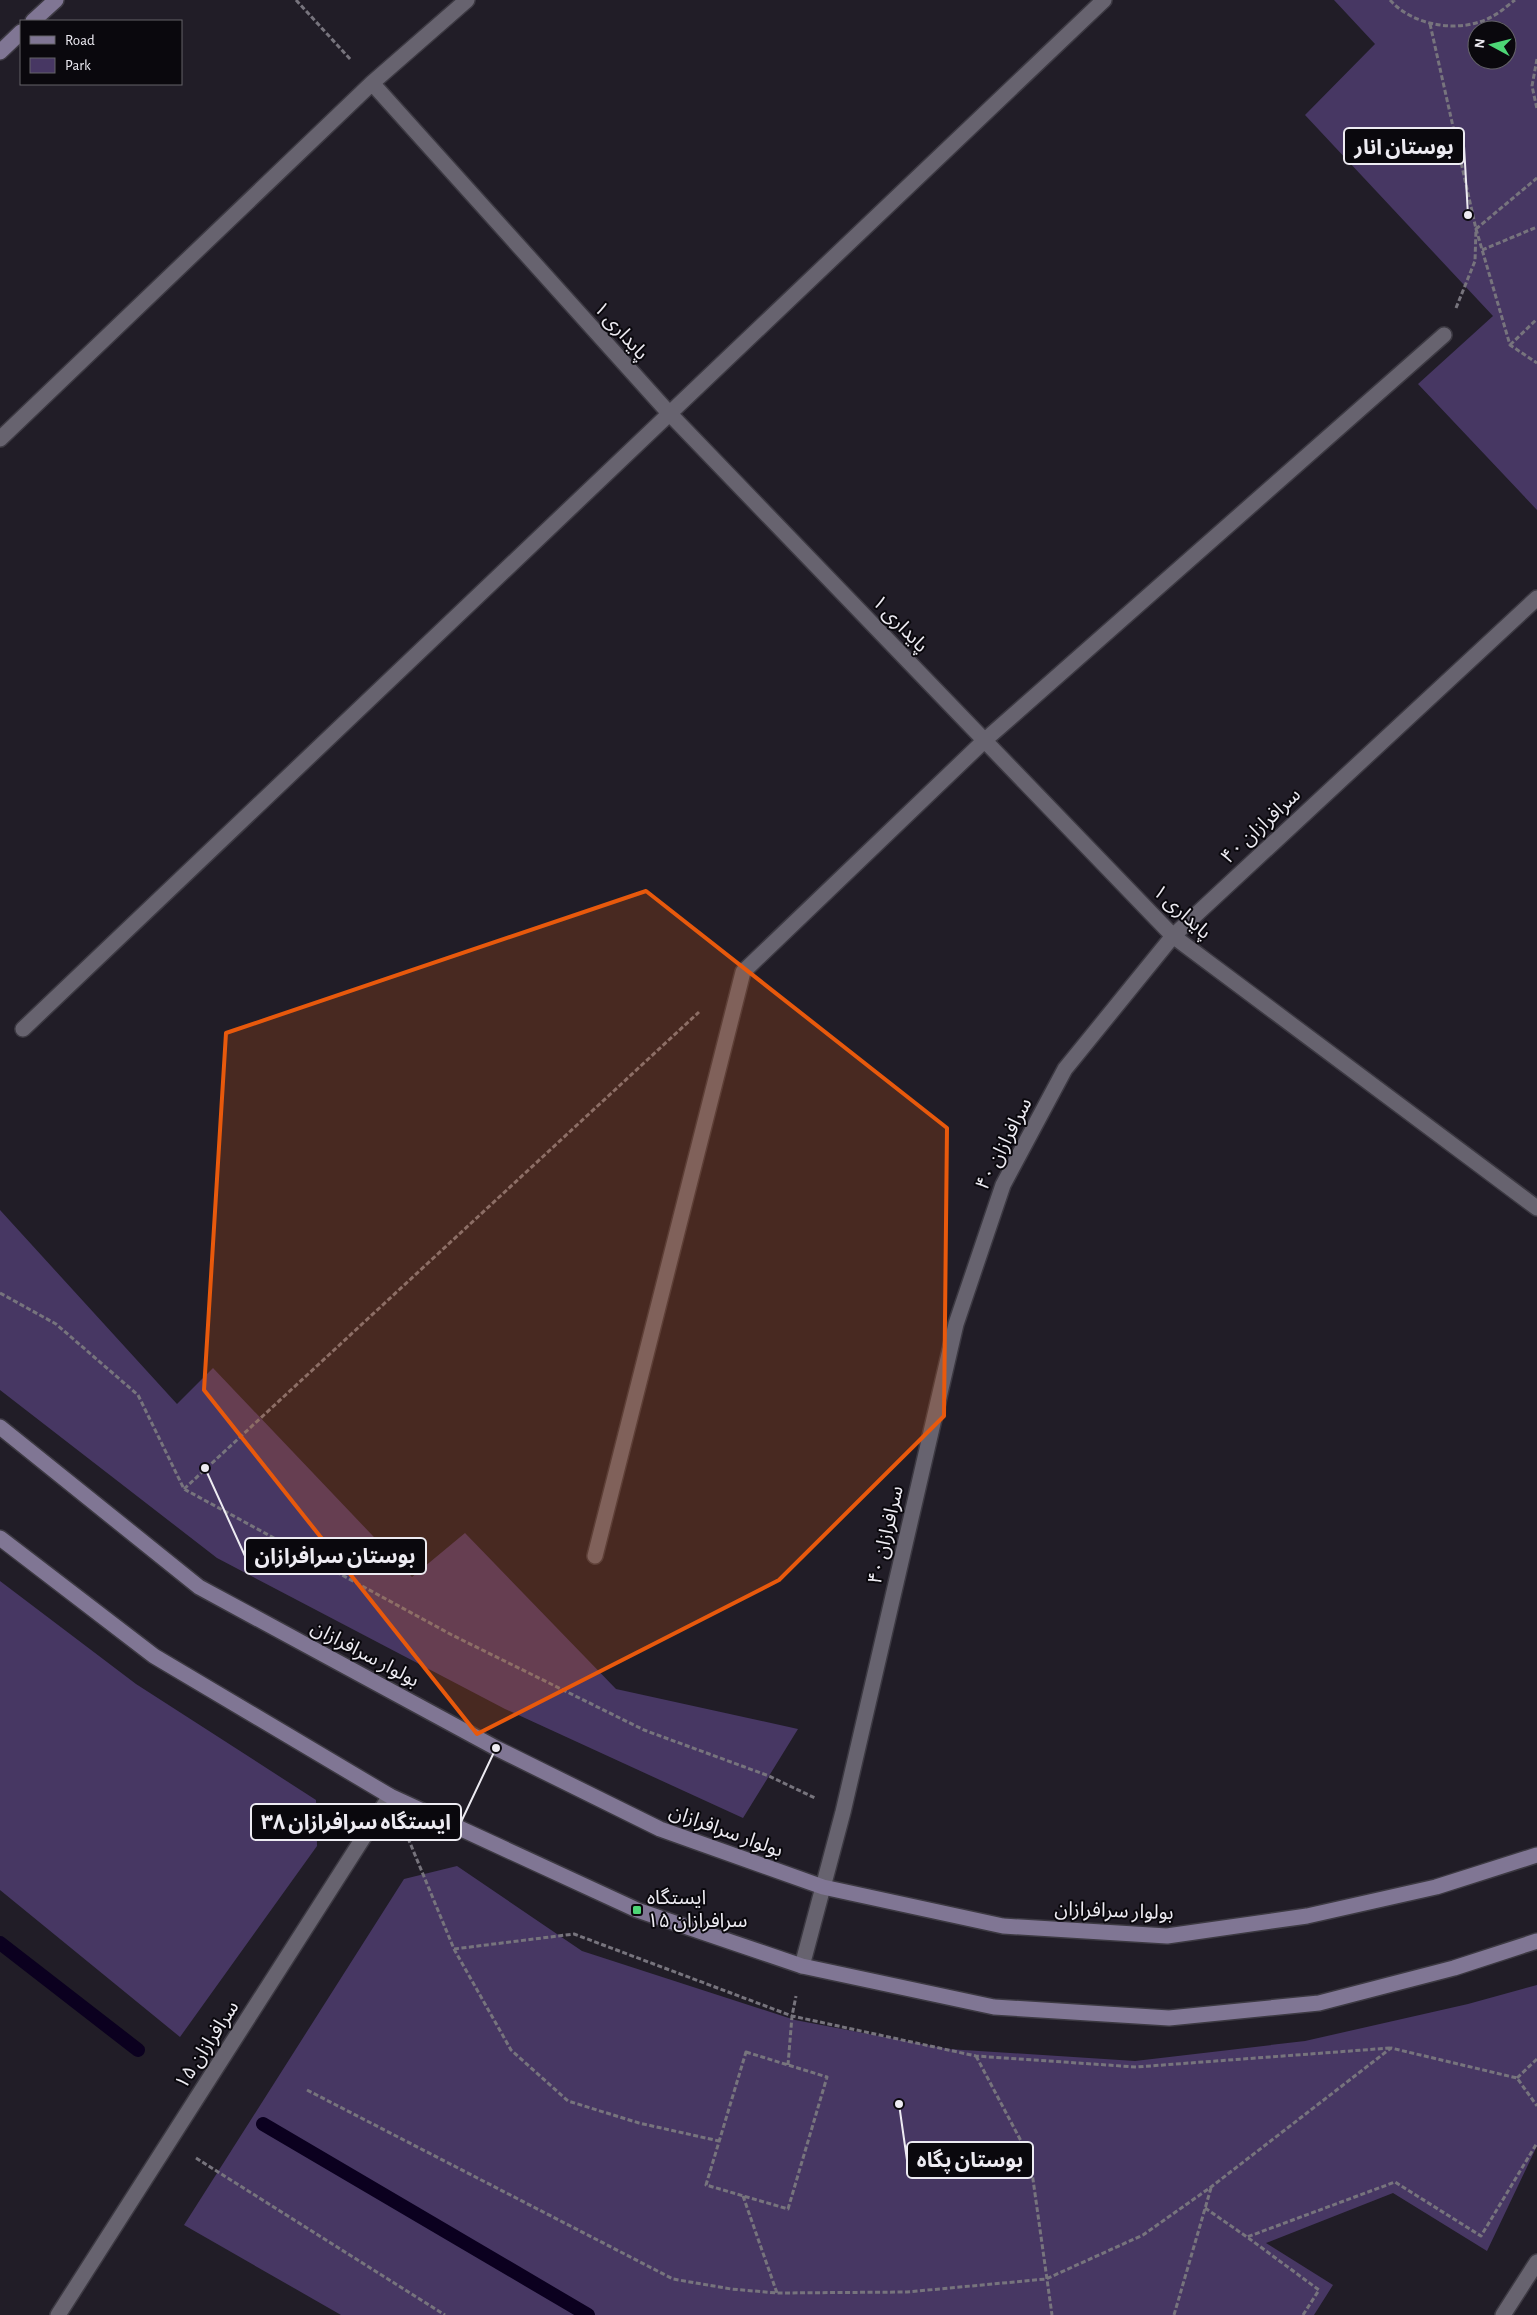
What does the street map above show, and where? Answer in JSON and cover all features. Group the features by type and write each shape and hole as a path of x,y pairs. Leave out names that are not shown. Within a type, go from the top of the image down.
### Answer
{"main road":[{"path":"34,20 56,0"},
{"path":"0,52 20,33"},
{"name":"بولوار سرافرازان","path":"0,1427 199,1587 496,1748 660,1829 823,1887 1003,1926 1167,1936 1307,1916 1436,1887 1537,1855"},
{"path":"0,1538 154,1656 390,1796 637,1910 802,1966 994,2007 1169,2018 1319,2003 1454,1968 1537,1942"}],"street":[{"path":"0,439 372,83 467,0"},
{"path":"23,1028 668,412 1104,0"},
{"name":"پایداری ۱","path":"372,83 668,412 1173,936 1537,1208"},
{"path":"594,1556 743,972 985,740 1444,335"},
{"name":"سرافرازان ۴۰","path":"802,1966 843,1812 956,1324 1003,1185 1066,1069 1173,936 1537,598"},
{"name":"سرافرازان ۱۵","path":"58,2315 390,1796"},
{"path":"1503,2315 1537,2262"}],"path":[{"path":"296,0 372,83"},
{"path":"1390,0 1398,9 1430,24 1462,26 1493,17 1515,0"},
{"path":"1430,24 1476,229 1510,345 1537,364"},
{"path":"1537,59 1532,86 1537,109"},
{"path":"1444,335 1475,261 1476,229 1537,178"},
{"path":"1482,250 1537,227"},
{"path":"1510,345 1537,319"},
{"path":"184,1489 706,1006"},
{"path":"0,1293 56,1324 138,1394 184,1489 452,1635 644,1730 769,1776 843,1812"},
{"path":"390,1796 454,1949 511,2050 568,2101 639,2124 720,2141"},
{"path":"788,2065 792,2016 802,1966"},
{"path":"307,2090 672,2279 731,2289 776,2292 907,2292 1046,2279 1143,2235 1211,2187 1391,2048 1517,2078 1537,2106"},
{"path":"746,2052 788,2065 827,2077 788,2209 706,2185 746,2052"},
{"path":"976,2056 1030,2158 1052,2315"},
{"path":"1517,2078 1537,2058"},
{"path":"169,2141 445,2315"},
{"path":"1247,2237 1395,2182 1481,2236 1537,2143"},
{"path":"1174,2315 1211,2187"},
{"path":"743,2196 776,2292"},
{"path":"1205,2208 1319,2290 1303,2315"}],"highlighted area":[{"path":"646,891 947,1128 944,1416 779,1580 477,1734 204,1390 226,1033"}],"green space":[{"path":"1334,0 1537,0 1537,510 1418,384 1493,316 1305,115 1375,44"},
{"path":"0,1210 177,1404 213,1368 412,1577 465,1533 616,1689 798,1729 743,1818 505,1709 217,1558 0,1390"},
{"path":"0,1581 136,1684 316,1800 317,1846 180,2037 0,1890"},
{"path":"457,1866 582,1951 795,2020 948,2049 1135,2061 1305,2041 1468,2004 1537,1985 1537,2146 1487,2251 1393,2193 1266,2243 1333,2285 1314,2315 341,2315 184,2225 404,1879"}],"waterway":[{"path":"0,1943 138,2050"},
{"path":"263,2124 588,2315"}],"place":[{"name":"بوستان انار","path":"1468,215"},
{"name":"بوستان سرافرازان","path":"205,1468"},
{"name":"ایستگاه سرافرازان ۳۸","path":"496,1748"},
{"name":"ایستگاه سرافرازان ۱۵","path":"637,1910"},
{"name":"بوستان پگاه","path":"899,2104"}]}
